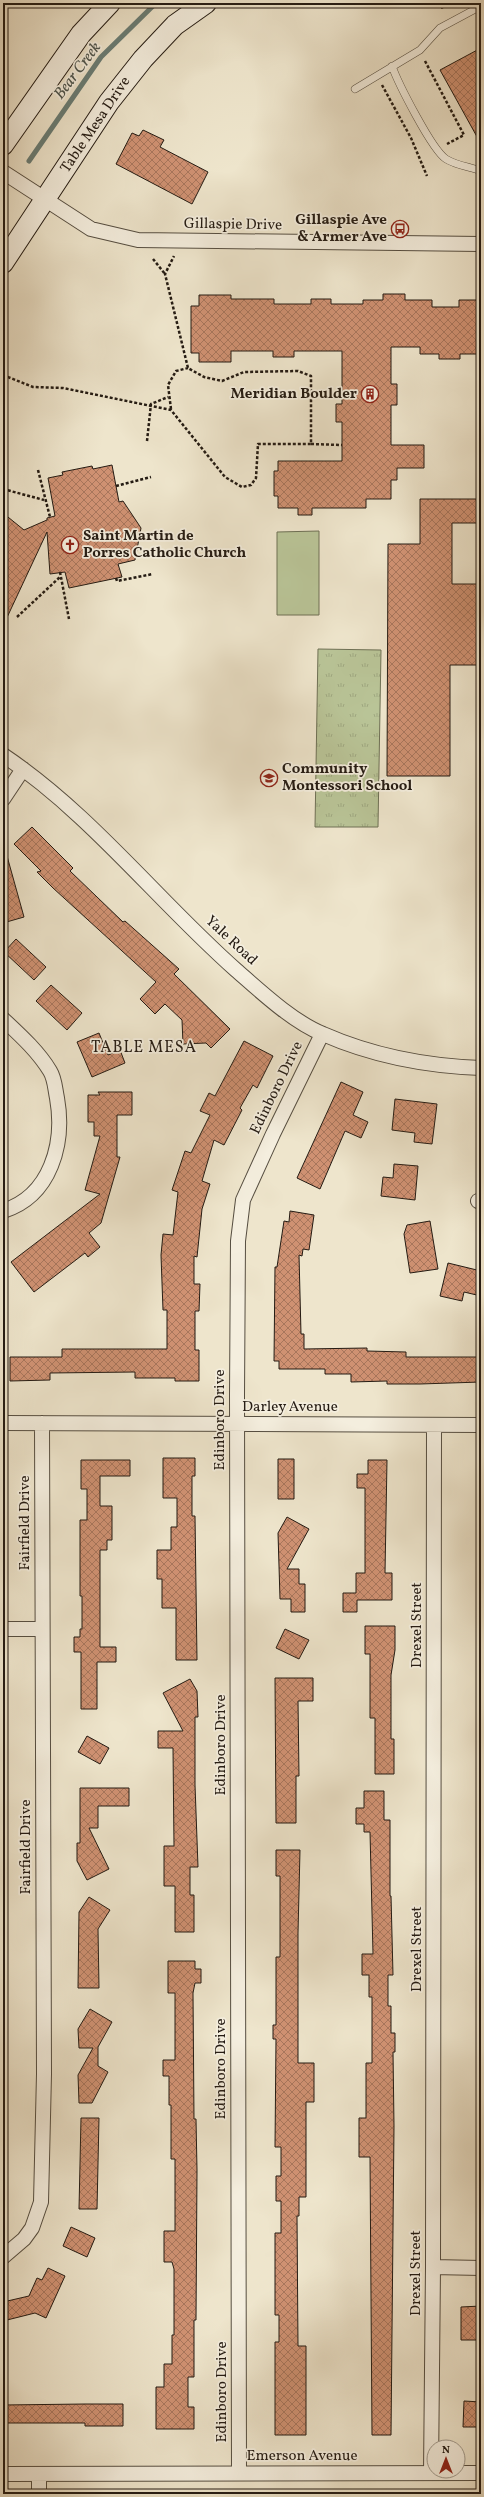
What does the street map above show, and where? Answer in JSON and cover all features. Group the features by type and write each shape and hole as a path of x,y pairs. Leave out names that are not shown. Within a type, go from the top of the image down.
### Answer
{"street":[{"path":"3,145 81,34 110,3"},
{"name":"Table Mesa Drive","path":"3,263 109,102 143,59 175,25 206,3"},
{"name":"Gillaspie Drive","path":"3,172 91,229 138,240 481,244"},
{"name":"Yale Road","path":"3,755 23,769 100,836 213,950 260,991 322,1034 377,1054 440,1066 481,1068"},
{"path":"3,799 23,769"},
{"path":"3,1019 23,1039 50,1071 59,1112 58,1145 49,1174 35,1193 16,1207 3,1211"},
{"name":"Edinboro Drive","path":"239,2473 238,1241 243,1200 273,1134 322,1034"},
{"name":"Darley Avenue","path":"3,1423 481,1425"},
{"name":"Fairfield Drive","path":"3,2257 24,2239 32,2228 41,2202 44,2074 42,1423"},
{"name":"Drexel Street","path":"431,2439 433,2267 434,1425"},
{"path":"3,1629 42,1629"},
{"path":"433,2267 481,2268"},
{"name":"Emerson Avenue","path":"3,2474 426,2473"},
{"name":"Emerson Avenue","path":"466,2473 481,2473"},
{"path":"39,2474 39,2494"}],"lane":[{"path":"355,89 420,50 440,28 481,6"},
{"path":"392,66 400,84 437,149 446,159 481,171"}],"path":[{"path":"441,8 450,3"},
{"path":"425,61 464,135 437,149"},
{"path":"376,76 411,138 427,176"},
{"path":"166,274 180,241"},
{"path":"153,259 166,274 188,368"},
{"path":"311,444 311,376 298,371 244,372 222,381 204,377 188,368 176,371 168,385 168,397 172,410 225,477 242,487 251,485 256,478 258,444 342,445"},
{"path":"3,374 33,387 63,388 104,397 151,404 172,410"},
{"path":"151,404 168,397"},
{"path":"147,441 151,404"},
{"path":"38,470 44,500 50,517"},
{"path":"116,486 151,477"},
{"path":"3,489 44,500"},
{"path":"60,572 70,619"},
{"path":"116,578 117,581 153,574"},
{"path":"17,617 60,577"}],"green space":[{"path":"319,531 319,615 277,615 277,532"},
{"path":"318,649 381,650 378,827 315,827"}],"building":[{"path":"481,48 481,144 440,70"},
{"path":"143,130 164,140 160,147 208,172 192,204 116,164 132,133 139,136"},
{"name":"Meridian Boulder","path":"383,294 405,294 405,300 432,300 432,307 459,307 459,300 479,300 481,354 460,354 460,359 439,359 439,354 420,354 420,347 391,347 391,384 397,384 397,405 391,405 391,445 424,445 424,468 397,468 397,480 391,480 391,499 366,499 366,508 312,508 312,515 298,515 298,508 278,508 278,496 274,496 274,471 278,471 278,461 342,461 342,422 336,422 336,404 342,404 342,351 294,351 294,357 273,357 273,351 231,351 231,362 199,362 199,353 191,353 191,306 199,306 199,295 231,295 231,299 274,299 274,304 311,304 311,299 331,299 331,304 363,304 363,300 383,300"},
{"name":"Saint Martin de Porres Catholic Church","path":"112,465 119,502 123,501 141,528 135,560 118,564 122,577 69,588 65,572 50,574 47,532 3,626 3,513 24,530 47,520 47,518 55,516 48,478 63,475 62,472 92,466 93,469"},
{"path":"420,499 481,499 481,523 452,523 452,584 481,584 481,665 450,665 450,776 387,776 388,544 420,544"},
{"path":"32,827 73,868 70,871 123,922 125,921 179,969 174,974 230,1029 211,1048 206,1043 183,1044 182,1020 165,1004 155,1014 140,999 156,982 53,888 37,872 41,871 14,844"},
{"path":"7,856 24,917 3,923 3,857"},
{"path":"16,939 46,967 34,980 4,952"},
{"path":"51,985 82,1013 67,1030 36,1001"},
{"path":"99,1033 108,1055 120,1050 125,1063 92,1077 77,1042"},
{"path":"244,1041 273,1056 257,1088 253,1085 240,1108 242,1110 224,1145 214,1140 202,1181 210,1184 202,1209 197,1257 194,1256 194,1284 200,1284 199,1311 195,1311 195,1350 199,1350 199,1381 175,1381 175,1378 135,1378 135,1372 50,1373 50,1380 10,1381 10,1357 62,1357 62,1349 167,1349 167,1310 163,1310 161,1255 163,1234 173,1235 178,1192 172,1190 185,1151 191,1153 210,1115 200,1111 209,1093 215,1096"},
{"path":"341,1082 363,1092 353,1115 368,1122 361,1138 345,1131 320,1189 297,1178"},
{"path":"98,1092 132,1092 132,1115 117,1115 117,1157 120,1157 101,1223 89,1233 100,1247 88,1257 85,1253 34,1292 11,1262 100,1194 85,1190 100,1136 94,1136 94,1122 88,1122 88,1095 100,1095"},
{"path":"395,1099 437,1104 432,1144 414,1142 415,1133 392,1130"},
{"path":"394,1164 418,1166 415,1200 381,1196 383,1177 393,1178"},
{"path":"290,1211 314,1215 309,1250 303,1249 302,1256 299,1255 301,1334 304,1334 304,1349 367,1348 367,1351 406,1352 406,1357 481,1357 481,1382 387,1384 387,1381 351,1382 351,1374 325,1374 325,1369 279,1369 279,1361 274,1361 275,1267 277,1267 284,1221 289,1222"},
{"path":"430,1221 438,1269 410,1273 404,1234 407,1225"},
{"path":"448,1263 481,1271 481,1296 464,1292 462,1301 440,1296"},
{"path":"163,1458 195,1458 195,1476 192,1476 192,1516 195,1516 197,1660 176,1660 176,1608 162,1608 162,1579 157,1579 157,1550 171,1550 171,1527 177,1527 177,1498 163,1498"},
{"path":"278,1459 294,1459 294,1499 278,1499"},
{"path":"81,1460 130,1460 130,1476 100,1476 100,1506 112,1506 112,1540 107,1540 107,1550 100,1550 100,1647 116,1647 116,1662 97,1662 97,1709 81,1709 81,1652 74,1652 74,1637 80,1637 80,1629 82,1629 82,1596 80,1596 80,1520 87,1520 87,1489 81,1489"},
{"path":"368,1460 387,1460 385,1573 392,1573 392,1600 357,1600 357,1612 343,1612 343,1593 356,1593 356,1573 365,1573 365,1488 357,1488 357,1474 368,1474"},
{"path":"287,1517 309,1529 287,1569 299,1569 299,1584 305,1584 305,1612 291,1612 291,1599 280,1599 278,1533"},
{"path":"365,1626 395,1626 395,1650 391,1675 391,1739 394,1739 394,1774 375,1774 375,1718 370,1718 370,1654 365,1654"},
{"path":"285,1629 309,1640 299,1659 276,1648"},
{"path":"275,1678 313,1678 313,1701 298,1701 299,1776 296,1776 296,1823 276,1823"},
{"path":"190,1679 197,1691 198,1717 195,1717 195,1785 198,1867 190,1867 190,1895 194,1895 194,1932 175,1932 175,1886 164,1886 164,1846 174,1846 173,1748 158,1748 158,1731 183,1731 163,1693"},
{"path":"87,1736 109,1748 100,1764 78,1752"},
{"path":"80,1788 129,1788 129,1806 98,1806 98,1828 89,1828 109,1869 87,1880 77,1861 77,1843 80,1843"},
{"path":"364,1791 384,1791 384,1820 390,1820 390,1896 393,1975 388,1975 388,2006 391,2006 391,2033 395,2033 395,2052 393,2052 394,2126 391,2435 372,2435 370,2157 359,2157 359,2118 366,2118 366,2063 372,2063 372,1997 369,1997 369,1975 362,1975 362,1954 373,1954 370,1832 364,1832 364,1824 356,1824 356,1808 364,1808"},
{"path":"276,1850 300,1850 298,1933 298,2063 314,2063 314,2102 306,2102 306,2197 299,2197 299,2216 297,2216 298,2346 306,2346 306,2435 275,2435 275,2342 279,2342 279,2315 275,2315 275,2233 281,2233 281,2201 276,2201 276,2176 281,2176 281,2147 275,2147 276,2039 273,2039 273,2025 276,2025 276,1957 280,1957 280,1876 276,1876"},
{"path":"89,1897 110,1910 98,1929 99,1988 78,1988 79,1912"},
{"path":"168,1961 195,1961 195,1969 201,1969 201,1983 195,1983 193,1993 194,2119 196,2119 197,2170 196,2320 194,2320 194,2377 188,2377 188,2407 194,2407 194,2429 156,2429 156,2387 164,2387 164,2364 172,2364 172,2335 174,2335 174,2269 172,2262 164,2262 164,2231 175,2231 175,2159 171,2159 171,2105 169,2105 169,2076 163,2076 163,2060 175,2060 175,1993 168,1993"},
{"path":"90,2009 112,2022 98,2047 98,2066 108,2072 92,2103 79,2103 78,2075 93,2048 79,2048 78,2029"},
{"path":"81,2118 99,2118 97,2209 79,2209"},
{"path":"71,2227 95,2238 87,2257 63,2246"},
{"path":"48,2268 65,2276 46,2318 35,2313 3,2321 3,2302 29,2296 37,2278 42,2280"},
{"path":"481,2306 481,2340 461,2340 461,2307"},
{"path":"464,2401 481,2402 481,2427 463,2427"},
{"path":"123,2404 123,2426 85,2426 85,2423 3,2423 3,2405"}],"waterway":[{"name":"Bear Creek","path":"29,161 101,57 156,3"}],"place":[{"name":"Gillaspie Ave & Armer Ave","path":"400,229"},
{"name":"Meridian Boulder","path":"370,394"},
{"name":"Saint Martin de Porres Catholic Church","path":"70,545"},
{"name":"Community Montessori School","path":"269,778"}],"district":[{"name":"TABLE MESA","path":"144,1048"}]}
